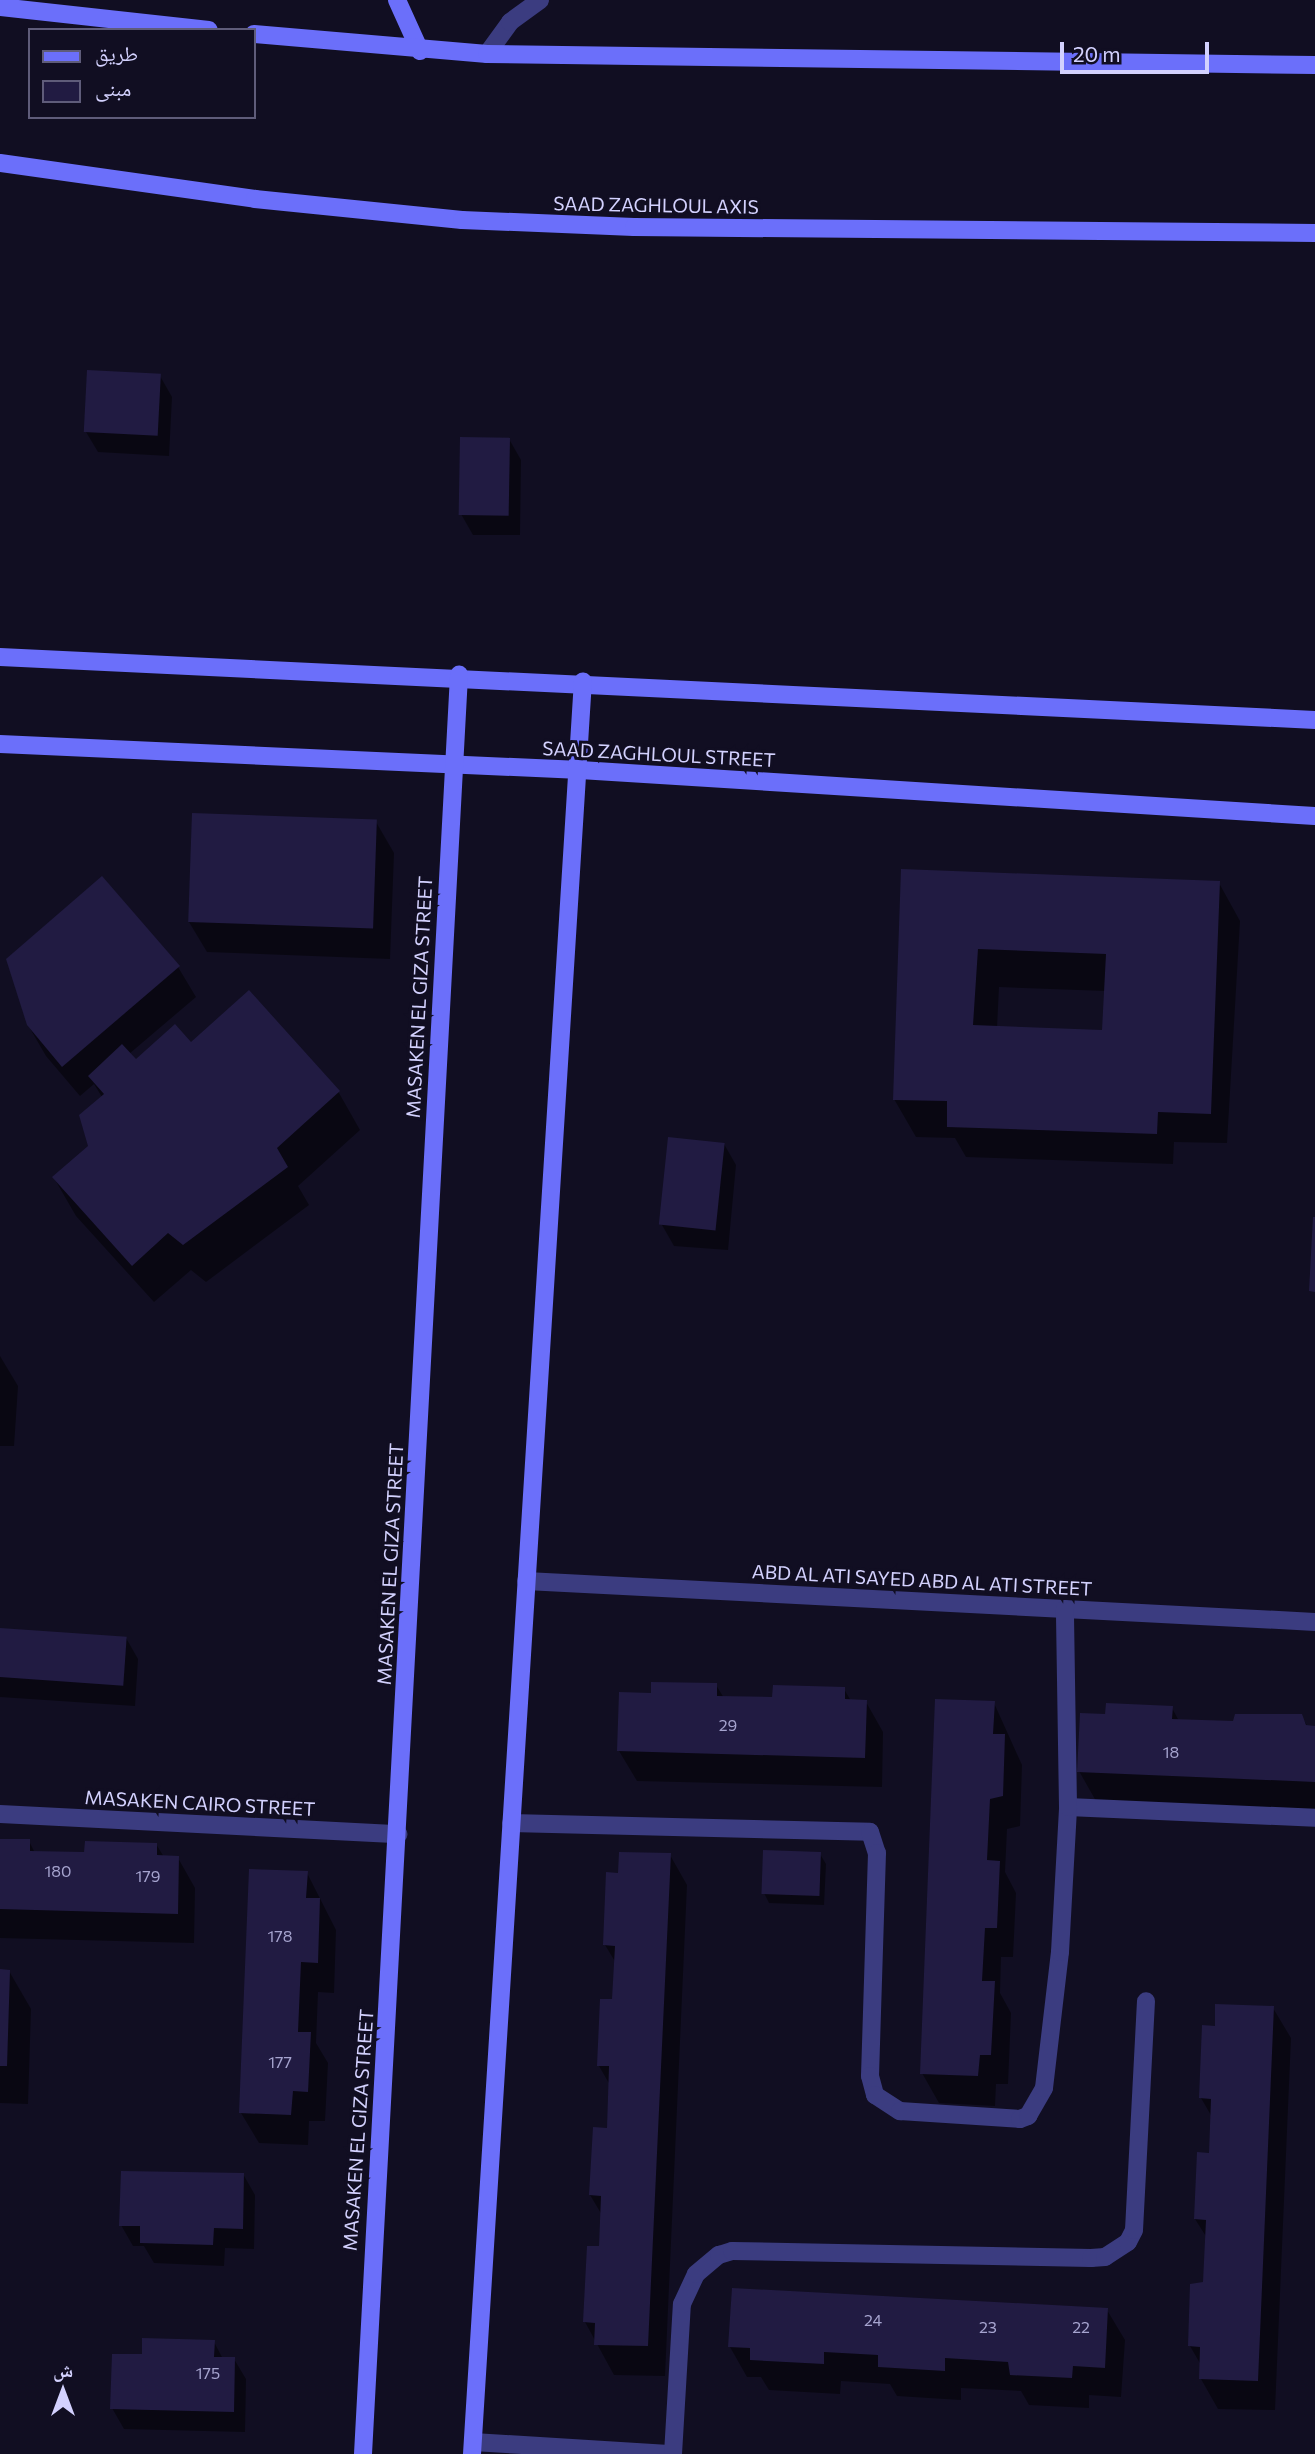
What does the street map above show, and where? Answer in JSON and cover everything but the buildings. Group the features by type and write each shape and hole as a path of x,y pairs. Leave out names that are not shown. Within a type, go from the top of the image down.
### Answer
{"street":[{"path":"397,0 420,51"},
{"path":"487,54 510,22 540,0"},
{"path":"0,7 191,28"},
{"path":"256,34 420,51 487,54 1315,65"},
{"name":"SAAD ZAGHLOUL AXIS","path":"0,163 254,199 462,220 634,227 1315,233"},
{"path":"0,657 583,681 1315,720"},
{"name":"MASAKEN EL GIZA STREET","path":"363,2454 452,765 459,676"},
{"path":"583,681 580,769 526,1581 473,2448 671,2454 682,2304 696,2274 719,2255 732,2251 1091,2258 1105,2257 1128,2242 1134,2230 1146,2001"},
{"name":"SAAD ZAGHLOUL STREET","path":"0,744 580,769 1315,816"},
{"name":"ABD AL ATI SAYED ABD AL ATI STREET","path":"526,1581 1315,1622"},
{"path":"511,1823 870,1832 877,1853 870,2076 875,2095 900,2111 1020,2119 1028,2116 1044,2088 1060,1952 1068,1807 1065,1609"},
{"path":"1068,1807 1315,1818"},
{"name":"MASAKEN CAIRO STREET","path":"0,1814 397,1834"}]}
